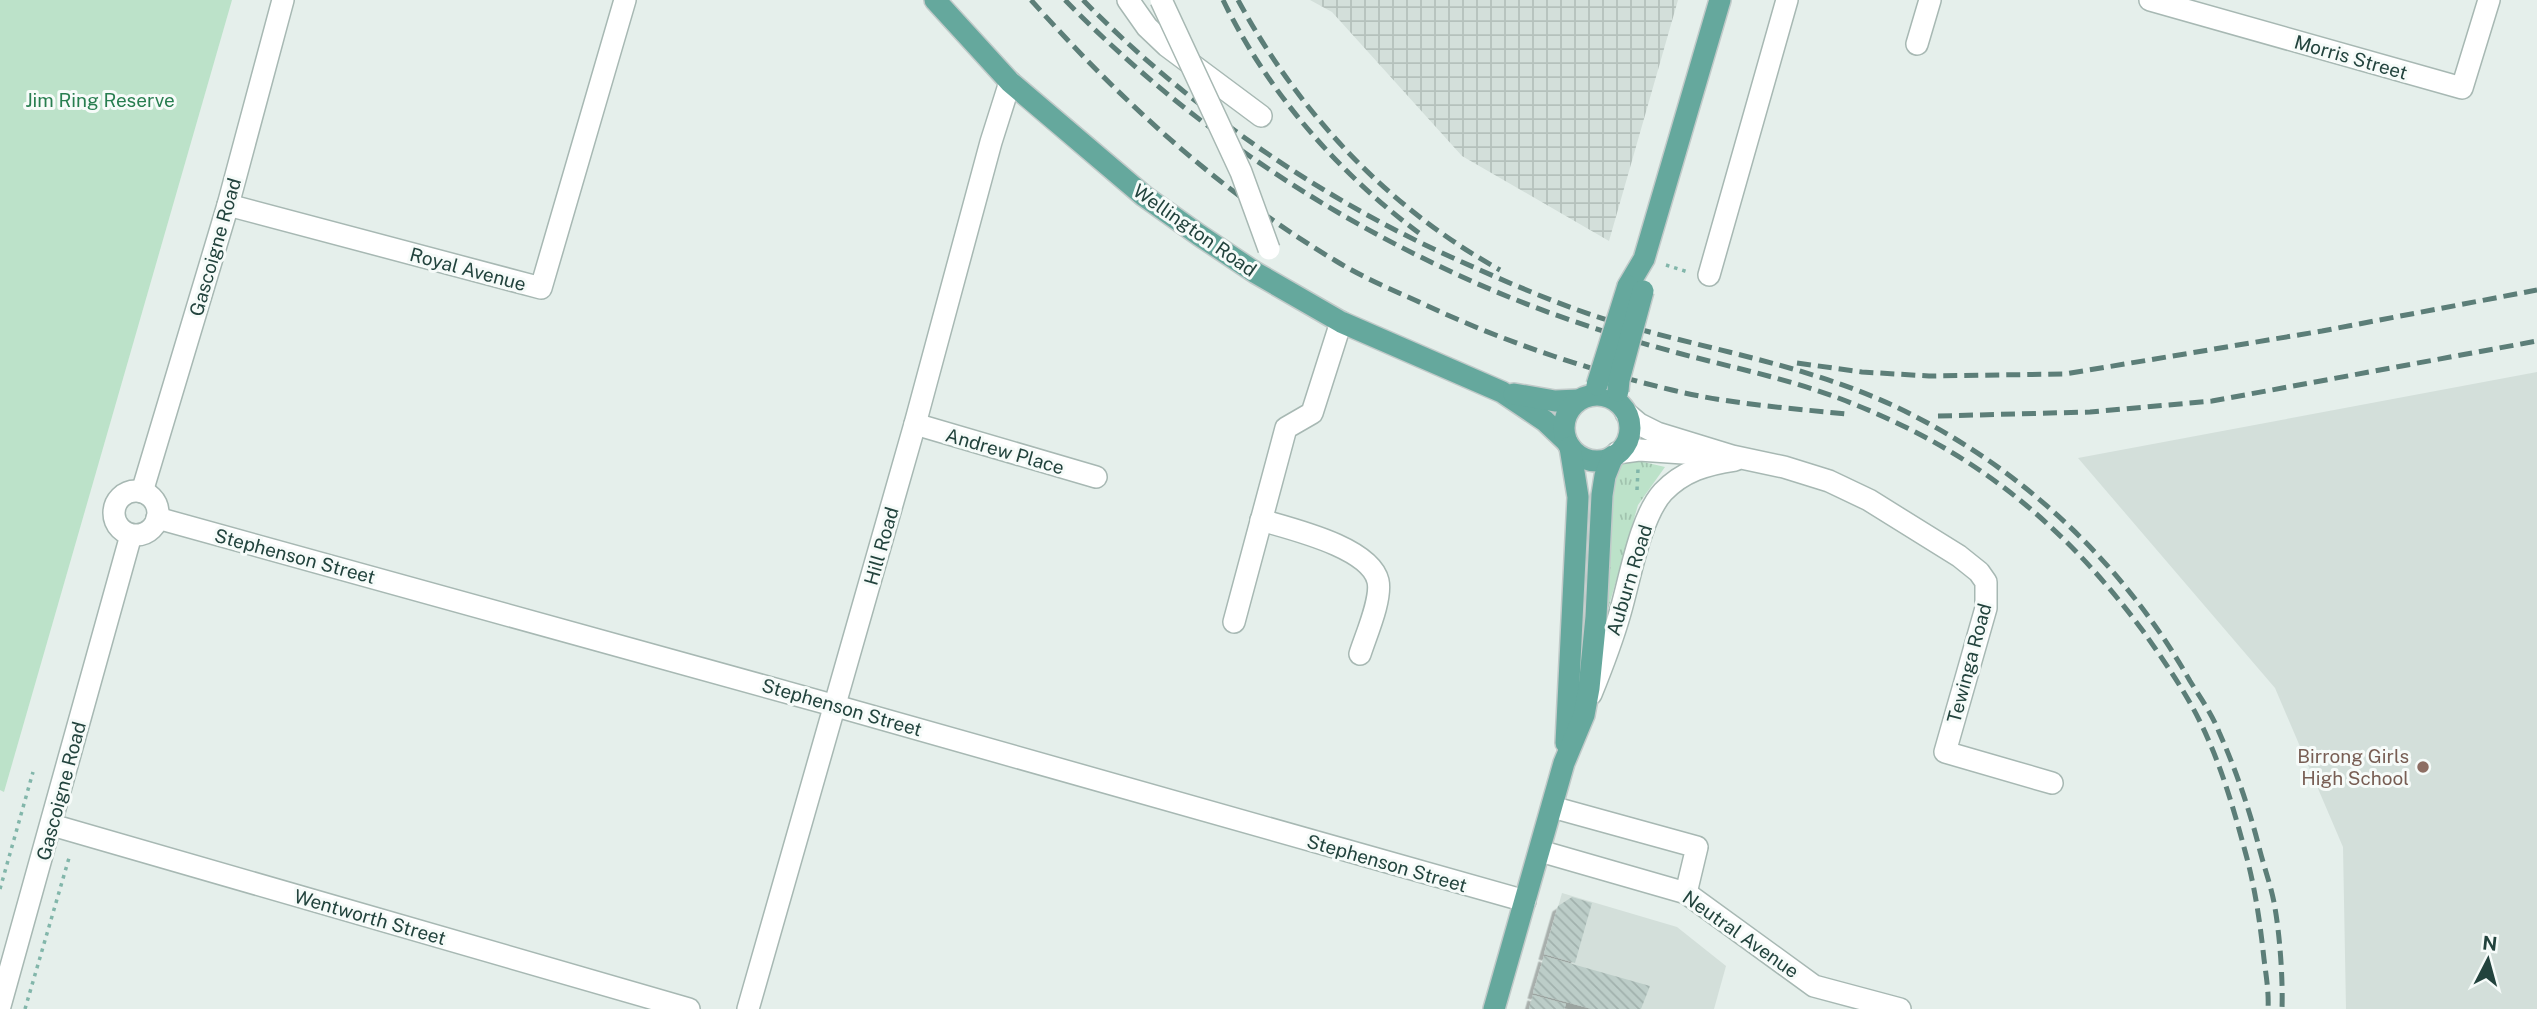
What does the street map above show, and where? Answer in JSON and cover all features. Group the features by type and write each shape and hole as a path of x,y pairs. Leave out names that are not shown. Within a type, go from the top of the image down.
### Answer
{"main road":[{"name":"Wellington Road","path":"935,0 1010,82 1144,196 1256,273 1341,322 1502,392 1545,421 1569,444"},
{"path":"1636,288 1587,394 1566,416 1564,429 1569,444 1579,455 1590,460 1602,460 1615,454 1625,443 1629,431 1619,380 1636,288 1720,0"},
{"name":"Wellington Road","path":"1502,392 1550,400 1587,394"},
{"path":"1587,394 1601,395 1622,403"},
{"name":"Auburn Road","path":"1564,763 1578,497 1569,444"},
{"name":"Auburn Road","path":"1494,1009 1564,763 1584,715 1592,667 1602,495 1605,476 1615,454"}],"street":[{"name":"Gascoigne Road","path":"142,492 228,205 283,0"},
{"name":"Royal Avenue","path":"228,205 541,288 625,0"},
{"path":"1128,0 1147,27 1167,46 1261,116"},
{"path":"1161,0 1241,172 1269,249 1256,273"},
{"path":"1703,275 1787,0"},
{"path":"1917,44 1930,0"},
{"name":"Morris Street","path":"2150,0 2462,88 2489,0"},
{"name":"Hill Road","path":"748,1009 836,706 991,142 1010,82"},
{"path":"1234,622 1286,428 1312,413 1341,322"},
{"name":"Tewinga Road","path":"1622,403 1639,424 1657,433 1829,481 1870,500 1959,556 1979,572 1986,582 1986,608 1945,752 2052,783"},
{"name":"Andrew Place","path":"915,424 1096,477"},
{"name":"Tewinga Road","path":"1615,454 1643,450 1738,457"},
{"name":"Auburn Road","path":"1584,715 1608,650 1643,531 1656,501 1671,484 1689,472 1738,457"},
{"path":"134,491 142,492 156,505 157,518 150,530 131,535 115,522 114,508 122,496 134,491"},
{"name":"Stephenson Street","path":"157,518 1525,901"},
{"path":"1261,520 1325,540 1372,567 1378,582 1377,602 1360,654"},
{"name":"Gascoigne Road","path":"0,1006 131,535"},
{"path":"1552,807 1697,847 1686,893"},
{"name":"Wentworth Street","path":"52,825 689,1009"},
{"name":"Neutral Avenue","path":"1540,851 1686,893 1815,986 1900,1009"}],"path":[{"path":"1666,265 1703,275"},
{"path":"1636,502 1639,466"},
{"path":"0,889 33,772"},
{"path":"25,1009 69,858"}],"shaded area":[{"path":"1310,0 1678,0 1609,241 1462,156 1332,12"},
{"name":"Birrong Girls High School","path":"2537,372 2537,1009 2346,1009 2343,847 2275,688 2078,458"},
{"path":"1562,893 1677,927 1726,966 1714,1009 1529,1009"}],"green space":[{"name":"Jim Ring Reserve","path":"0,0 232,0 4,792 0,790"},
{"path":"1631,459 1665,467 1638,505 1608,609 1613,481 1621,464"}],"building":[{"path":"1572,897 1592,903 1575,963 1544,954 1558,906"},
{"path":"1544,956 1650,986 1641,1009 1592,1009 1533,993"},
{"path":"1533,995 1566,1004 1564,1009 1529,1009"}],"railway":[{"path":"1031,0 1100,73 1173,142 1293,234 1366,278 1479,328 1607,373 1715,399 1846,414"},
{"path":"1065,0 1108,42 1200,120 1298,188 1402,248 1483,286 1594,328 1790,382 1856,405 1941,446 2016,497 2050,526 2113,593 2161,657 2202,725 2224,781 2249,864 2261,932 2268,1009"},
{"path":"1083,0 1168,78 1260,149 1309,181 1410,237 1504,281 1591,314 1797,370 1861,392 1938,429 1982,456 2024,487 2063,520 2099,556 2132,596 2163,637 2213,719 2242,791 2272,894 2280,945 2282,1009"},
{"path":"1223,0 1261,66 1307,128 1360,184 1419,233"},
{"path":"1238,0 1289,81 1350,154 1420,217 1500,270"},
{"path":"1797,363 1862,372 1929,376 2065,374 2322,331 2537,290"},
{"path":"1938,416 2090,412 2212,401 2537,341"}],"place":[{"name":"Birrong Girls High School","path":"2423,767"}]}
